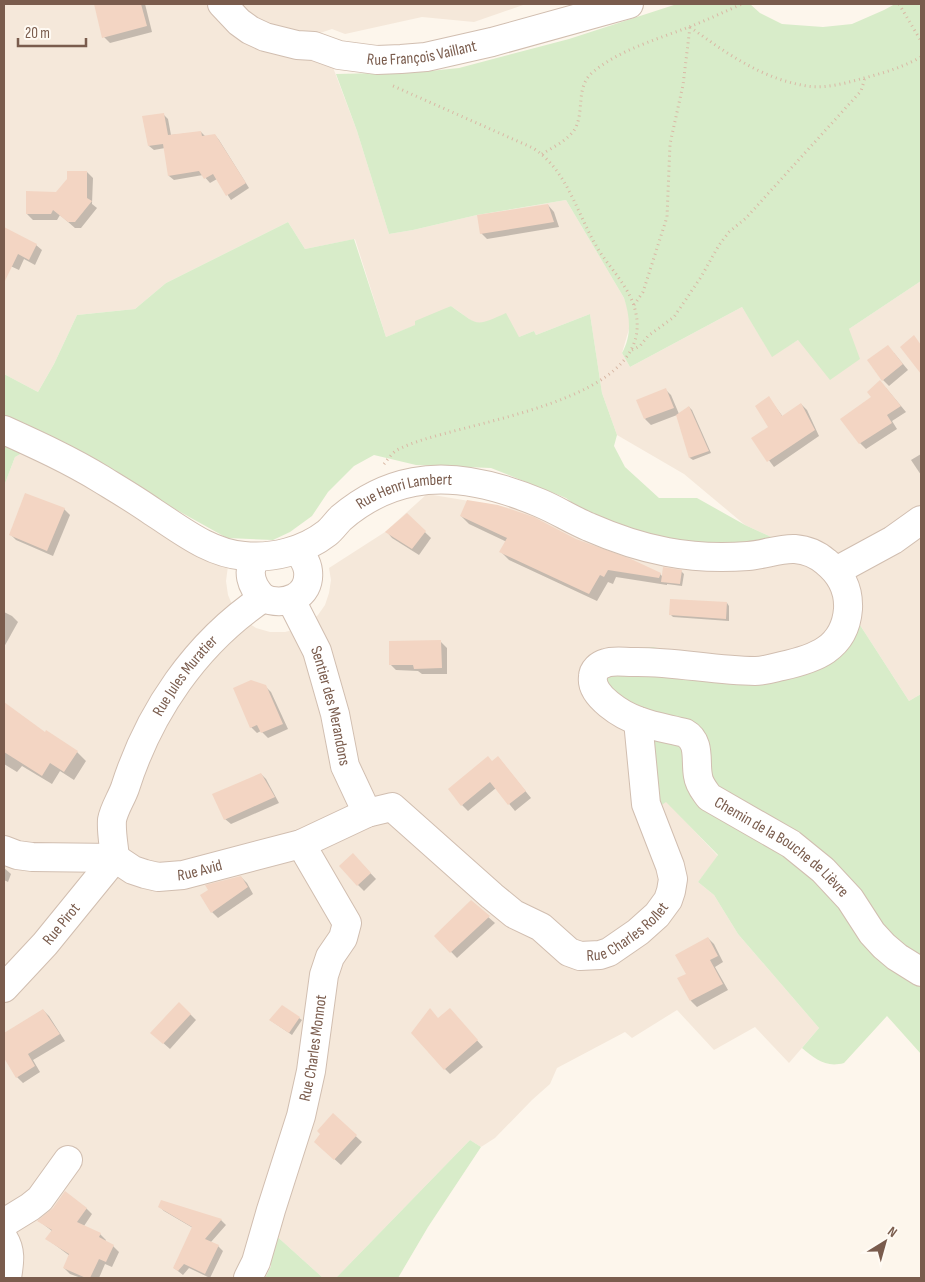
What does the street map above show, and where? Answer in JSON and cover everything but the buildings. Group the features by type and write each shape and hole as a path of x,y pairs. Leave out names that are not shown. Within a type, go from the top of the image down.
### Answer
{"street":[{"name":"Rue François Vaillant","path":"222,4 239,22 250,30 265,36 297,45 314,46 339,55 377,60 426,56 492,42 629,4"},
{"name":"Rue Henri Lambert","path":"4,430 80,467 209,547 225,553 256,557 277,555 297,550 328,532 345,515 367,499 391,488 417,481 452,480 499,489 521,496 541,503 587,527 665,552 713,557 749,556 792,549 806,551 818,556 836,571"},
{"path":"836,571 893,540 921,520"},
{"path":"256,557 250,571 256,591 263,598 272,602 282,602 292,600 300,594 308,578 305,560 297,550"},
{"name":"Chemin de la Bouche de Lièvre","path":"836,571 845,585 848,612 845,625 839,637 820,655 808,660 758,671 653,662 608,662 595,670 592,678 594,690 622,713 638,721 691,736 696,746 698,777 709,797 791,844 823,870 850,899 872,933 884,946 897,957 921,972"},
{"name":"Rue Jules Muratier","path":"115,858 112,828 114,810 154,718 184,672 206,647 229,624 263,598"},
{"name":"Sentier des Merandons","path":"292,600 317,651 335,714 344,766 379,810"},
{"name":"Rue Charles Rollet","path":"379,810 514,914 541,927 569,952 580,956 600,956 632,936 663,908 671,891 673,879 670,866 646,804 638,721"},
{"name":"Rue Avid","path":"115,858 133,870 145,874 171,877 183,875 301,844 379,810"},
{"name":"Rue Charles Monnot","path":"252,1270 301,1116 311,1071 324,975 330,957 343,938 347,923 301,844"},
{"path":"4,850 32,857 115,858"},
{"name":"Rue Pirot","path":"4,988 45,944 115,858"},
{"path":"4,1223 30,1208 40,1199 68,1160"},
{"path":"4,1239 9,1251 10,1260 7,1278"}],"path":[{"path":"542,154 568,137 575,128 581,101 581,91 584,82 592,73 626,52 742,4"},
{"path":"899,4 921,41"},
{"path":"690,27 750,68 783,80 808,86 822,86 854,81 883,74 921,57"},
{"path":"634,305 643,292 667,217 670,144 683,85 690,27"},
{"path":"367,499 374,475 395,451 418,441 504,419 560,400 586,388 621,364 632,350 640,346 648,336 674,317 729,232 746,218 861,91 865,78"},
{"path":"385,83 533,148 542,154 555,168 595,245 629,292 636,317 636,330 632,350"}],"shaded area":[{"path":"4,4 526,4 474,22 422,17 345,34 332,29 320,33 357,131 389,234 477,215 566,200 624,298 630,315 629,329 622,353 630,367 742,307 772,356 798,340 849,329 921,281 921,694 909,701 858,622 832,633 790,658 582,688 631,737 643,818 666,801 718,856 698,882 714,895 738,934 819,1028 789,1063 755,1027 714,1050 677,1010 632,1038 625,1032 557,1068 550,1084 495,1138 481,1147 470,1140 336,1278 323,1278 272,1232 238,1278 4,1278 4,486 15,457 26,451 228,566 226,581 228,595 234,609 244,620 256,628 270,632 285,632 308,624 325,605 331,580 329,568 385,532 427,494 524,510 630,557 778,540 745,525 684,474 617,435 602,393 590,314 536,335 534,331 519,337 473,322 451,306 416,325 386,337 355,239 305,249 288,222 166,283 135,309 77,315 54,364 38,392 4,374"}],"green space":[{"path":"677,4 750,4 760,13 782,24 823,27 852,24 895,4 921,4 921,281 849,329 860,359 830,380 798,340 772,357 742,307 630,367 622,353 629,333 628,312 624,298 566,200 477,215 389,234 357,131 336,74 420,72 459,68 569,39"},
{"path":"288,222 305,249 354,239 386,337 415,325 415,321 451,306 467,318 477,322 488,321 506,313 519,337 534,331 536,335 590,314 602,393 617,435 614,446 625,467 659,498 697,498 745,525 778,540 744,547 711,543 679,545 591,517 566,498 491,468 416,465 374,455 354,466 328,492 312,516 290,532 273,540 227,538 148,494 61,441 4,417 4,374 38,392 54,364 77,315 135,309 166,283"},
{"path":"4,440 26,451 15,457 4,486"},
{"path":"858,622 909,701 921,694 921,1054 887,1016 844,1063 832,1064 821,1062 802,1048 819,1028 738,934 714,895 698,882 718,855 666,802 643,818 631,737 582,688 578,678 580,671 604,651 653,647 721,662 738,684 791,679 815,670 826,663 839,650"},
{"path":"470,1140 481,1147 428,1227 398,1278 336,1278"},
{"path":"272,1232 323,1278 265,1278 271,1266 268,1255"}]}
